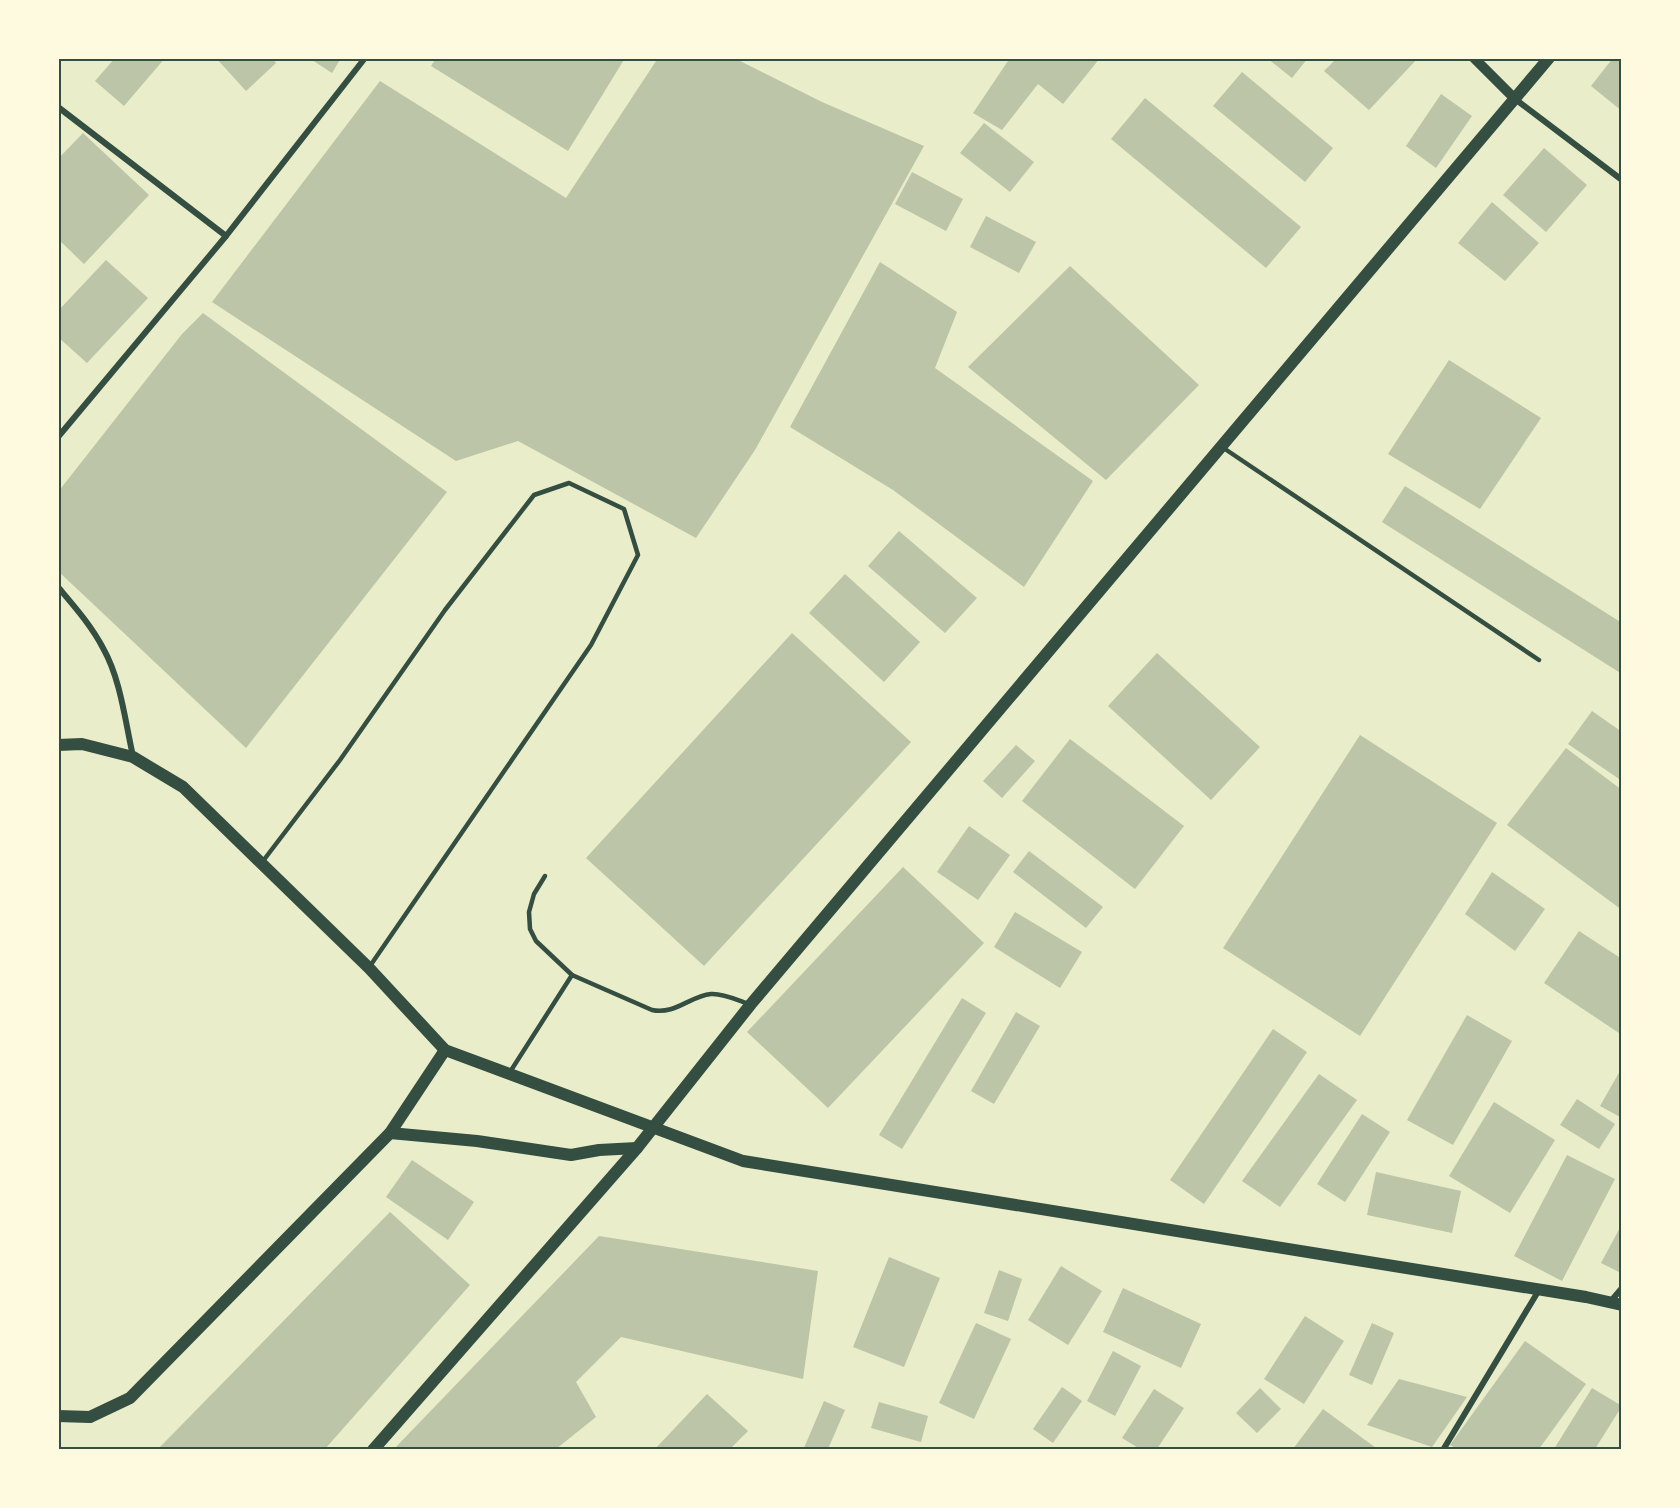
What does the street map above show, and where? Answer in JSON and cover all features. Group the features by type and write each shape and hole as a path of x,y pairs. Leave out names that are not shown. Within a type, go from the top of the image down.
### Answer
{"main road":[{"path":"373,1449 637,1148 751,1004 1549,58"},
{"path":"58,745 82,744 133,757 183,788 369,968 445,1050 743,1161 1539,1289 1616,1304"},
{"path":"58,1416 90,1417 130,1398 390,1133 445,1050"},
{"path":"390,1133 477,1141 572,1155 599,1150 637,1148"}],"street":[{"path":"58,436 226,236 365,58"},
{"path":"1474,58 1514,98 1622,180"},
{"path":"58,107 226,236"},
{"path":"58,587 89,625 104,649 117,684 133,757"},
{"path":"1616,1304 1622,1288"},
{"path":"1443,1449 1539,1289"}],"lane":[{"path":"1222,447 1539,660"},
{"path":"261,863 340,759 445,610 534,495 569,483 624,509 638,555 591,645 369,968"},
{"path":"545,876 534,894 529,912 530,929 536,941 572,975 661,1012 669,1011 708,994 723,995 751,1004"},
{"path":"508,1074 572,975"}],"building":[{"path":"115,58 165,58 124,106 95,81"},
{"path":"216,58 272,58 276,63 246,91"},
{"path":"309,58 341,58 332,73"},
{"path":"436,58 625,58 568,151 431,66"},
{"path":"658,58 734,58 822,102 924,146 755,450 696,538 518,441 456,461 212,302 380,81 566,198"},
{"path":"1010,58 1100,58 1063,104 1038,84 1002,130 973,113"},
{"path":"1267,58 1308,58 1292,78"},
{"path":"1337,58 1418,58 1369,110 1324,71"},
{"path":"1613,58 1622,58 1622,111 1591,86"},
{"path":"1242,72 1333,148 1305,182 1213,106"},
{"path":"1441,94 1472,116 1436,168 1406,146"},
{"path":"1145,98 1301,227 1266,268 1111,139"},
{"path":"984,123 1034,162 1010,192 960,153"},
{"path":"83,133 149,195 84,264 58,239 58,159"},
{"path":"1544,148 1587,185 1546,232 1503,195"},
{"path":"912,172 963,199 946,231 895,204"},
{"path":"1492,202 1539,243 1505,281 1458,243"},
{"path":"986,216 1036,242 1019,273 970,247"},
{"path":"106,260 148,298 87,363 58,337 58,311"},
{"path":"880,262 957,312 935,368 1093,481 1024,587 893,490 790,427"},
{"path":"1070,266 1199,385 1106,480 968,367"},
{"path":"203,313 447,492 246,748 58,571 58,492 182,334"},
{"path":"1449,360 1541,418 1480,509 1388,454"},
{"path":"1405,486 1622,623 1622,674 1382,522"},
{"path":"899,531 977,598 945,633 868,566"},
{"path":"845,574 920,642 884,682 809,613"},
{"path":"792,633 911,742 704,966 586,858"},
{"path":"1157,653 1260,747 1211,800 1108,706"},
{"path":"1592,711 1622,732 1622,781 1568,744"},
{"path":"1360,735 1497,823 1360,1036 1223,948"},
{"path":"1070,739 1184,826 1135,889 1022,801"},
{"path":"1016,745 1035,761 1002,798 983,781"},
{"path":"1566,748 1622,790 1622,910 1507,825"},
{"path":"969,826 1010,855 978,900 937,872"},
{"path":"1029,851 1103,907 1086,928 1013,872"},
{"path":"903,867 984,943 828,1108 747,1032"},
{"path":"1492,872 1545,909 1515,951 1465,914"},
{"path":"1015,912 1082,952 1060,988 994,947"},
{"path":"1579,931 1622,959 1622,1035 1544,983"},
{"path":"962,998 986,1013 902,1149 879,1135"},
{"path":"1016,1012 1040,1026 994,1104 971,1091"},
{"path":"1467,1015 1512,1041 1453,1145 1407,1120"},
{"path":"1273,1029 1307,1052 1204,1204 1170,1180"},
{"path":"1620,1071 1622,1072 1622,1118 1600,1106"},
{"path":"1319,1074 1357,1100 1280,1207 1242,1181"},
{"path":"1577,1099 1615,1124 1599,1149 1560,1125"},
{"path":"1494,1102 1555,1140 1510,1213 1449,1176"},
{"path":"1362,1114 1390,1132 1345,1202 1317,1184"},
{"path":"1567,1155 1615,1179 1562,1281 1514,1256"},
{"path":"412,1160 474,1202 448,1240 386,1197"},
{"path":"1376,1172 1461,1191 1452,1233 1367,1215"},
{"path":"390,1212 470,1285 325,1449 158,1449"},
{"path":"1622,1224 1622,1271 1621,1273 1601,1263"},
{"path":"599,1236 818,1271 803,1379 621,1337 576,1382 596,1417 556,1449 394,1449"},
{"path":"889,1257 940,1278 904,1367 853,1347"},
{"path":"1061,1266 1102,1291 1068,1345 1028,1320"},
{"path":"999,1270 1022,1279 1008,1321 984,1313"},
{"path":"1123,1288 1201,1324 1181,1368 1103,1332"},
{"path":"1305,1316 1344,1341 1304,1404 1264,1379"},
{"path":"976,1323 1011,1339 974,1419 939,1403"},
{"path":"1372,1323 1394,1333 1372,1385 1349,1375"},
{"path":"1525,1341 1586,1384 1539,1449 1457,1449 1450,1445"},
{"path":"1113,1351 1141,1366 1115,1416 1087,1401"},
{"path":"1399,1379 1467,1397 1432,1447 1367,1425"},
{"path":"1062,1387 1082,1401 1053,1443 1033,1429"},
{"path":"1260,1388 1281,1409 1257,1433 1236,1413"},
{"path":"1592,1388 1622,1406 1595,1449 1554,1449"},
{"path":"1154,1389 1184,1408 1157,1449 1140,1449 1122,1438"},
{"path":"707,1394 748,1431 730,1449 655,1449"},
{"path":"824,1401 845,1410 828,1449 804,1448"},
{"path":"879,1402 928,1416 921,1442 871,1428"},
{"path":"1323,1409 1376,1448 1293,1449"}]}
